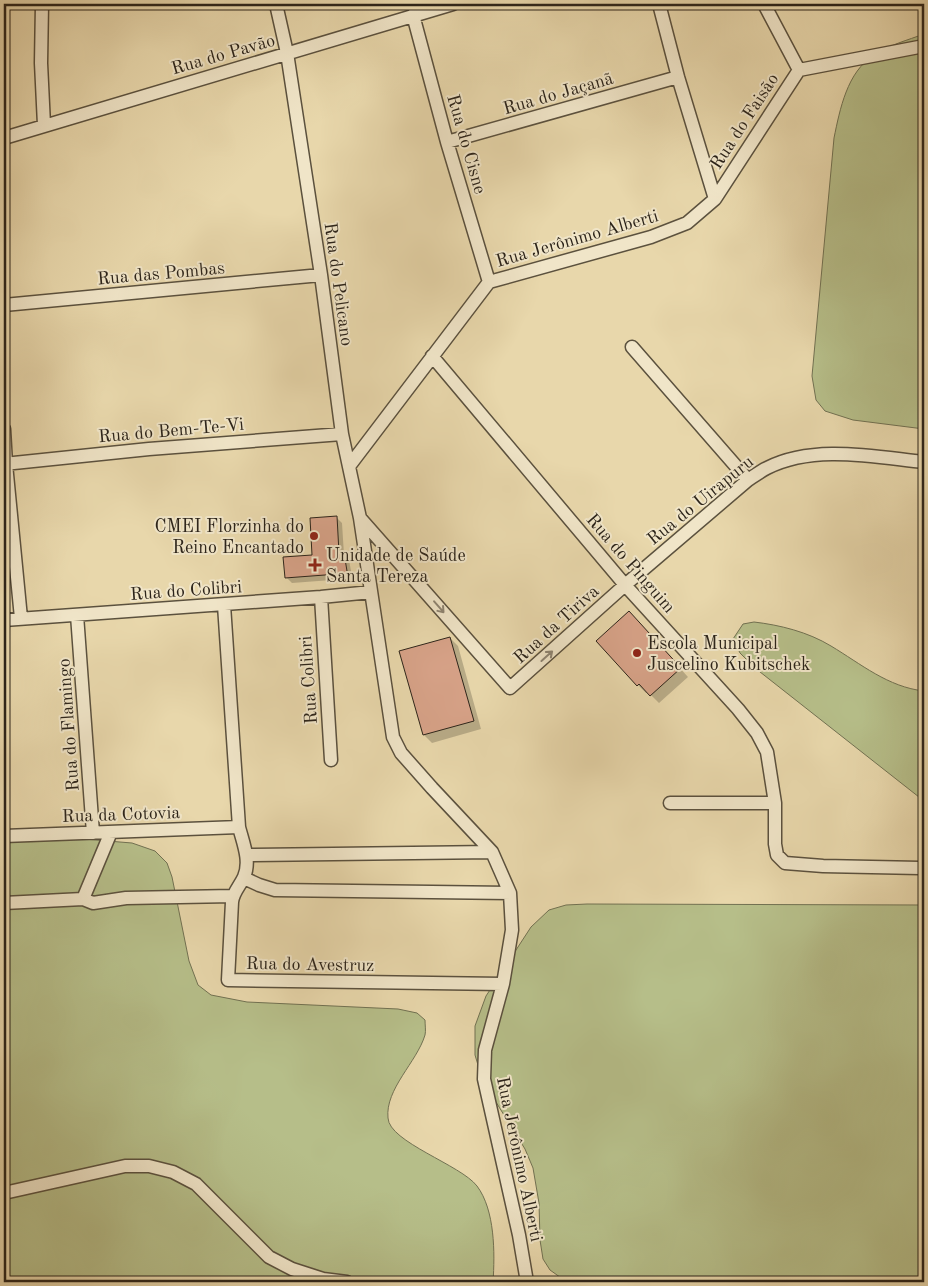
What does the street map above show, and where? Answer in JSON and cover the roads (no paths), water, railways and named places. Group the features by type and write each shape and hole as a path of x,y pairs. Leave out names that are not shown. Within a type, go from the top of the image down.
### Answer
{"street":[{"path":"42,4 41,63 44,125"},
{"name":"Rua do Pelicano","path":"276,4 287,53 321,275 342,434 360,518"},
{"name":"Rua do Pavão","path":"4,138 452,4"},
{"path":"658,4 715,198"},
{"path":"764,4 799,70"},
{"name":"Rua do Cisne","path":"413,15 447,142 489,282"},
{"name":"Rua do Faisão","path":"715,198 799,70 924,46"},
{"name":"Rua do Jaçanã","path":"447,142 678,77"},
{"name":"Rua Jerônimo Alberti","path":"350,465 489,282 651,237 687,222 715,198"},
{"name":"Rua das Pombas","path":"4,305 321,275"},
{"path":"632,347 748,480"},
{"name":"Rua do Pinguim","path":"432,356 625,586 738,709 757,733 767,752 775,803 775,844 777,855 785,863 822,866 920,868"},
{"path":"4,429 5,464 21,618"},
{"name":"Rua do Bem-Te-Vi","path":"5,464 149,449 342,434"},
{"name":"Rua do Uirapuru","path":"625,586 748,480 768,467 795,458 835,453 924,462"},
{"name":"Rua Jerônimo Alberti","path":"360,518 394,737 401,753 492,852 510,893 512,930 503,984 485,1050 484,1079 519,1235 527,1282"},
{"name":"Rua da Tiriva","path":"360,518 510,688 625,586"},
{"name":"Rua do Colibri","path":"4,620 321,598 371,592"},
{"name":"Rua Colibri","path":"321,598 331,760"},
{"name":"Rua do Avestruz","path":"224,604 239,827 246,855 244,878 233,896 228,980 503,984"},
{"name":"Rua do Flamingo","path":"78,615 92,833"},
{"path":"670,803 775,803"},
{"name":"Rua da Cotovia","path":"4,836 239,827"},
{"path":"83,900 111,832"},
{"path":"246,855 492,852"},
{"path":"244,878 259,886 275,890 510,893"},
{"path":"4,903 83,900 93,903 126,898 233,896"},
{"path":"4,1194 125,1166 149,1166 172,1172 196,1184 269,1257 300,1272 323,1280 347,1282"}],"place":[{"name":"CMEI Florzinha do Reino Encantado","path":"314,536"},
{"name":"Unidade de Saúde Santa Tereza","path":"315,565"},
{"name":"Escola Municipal Juscelino Kubitschek","path":"637,653"}]}
